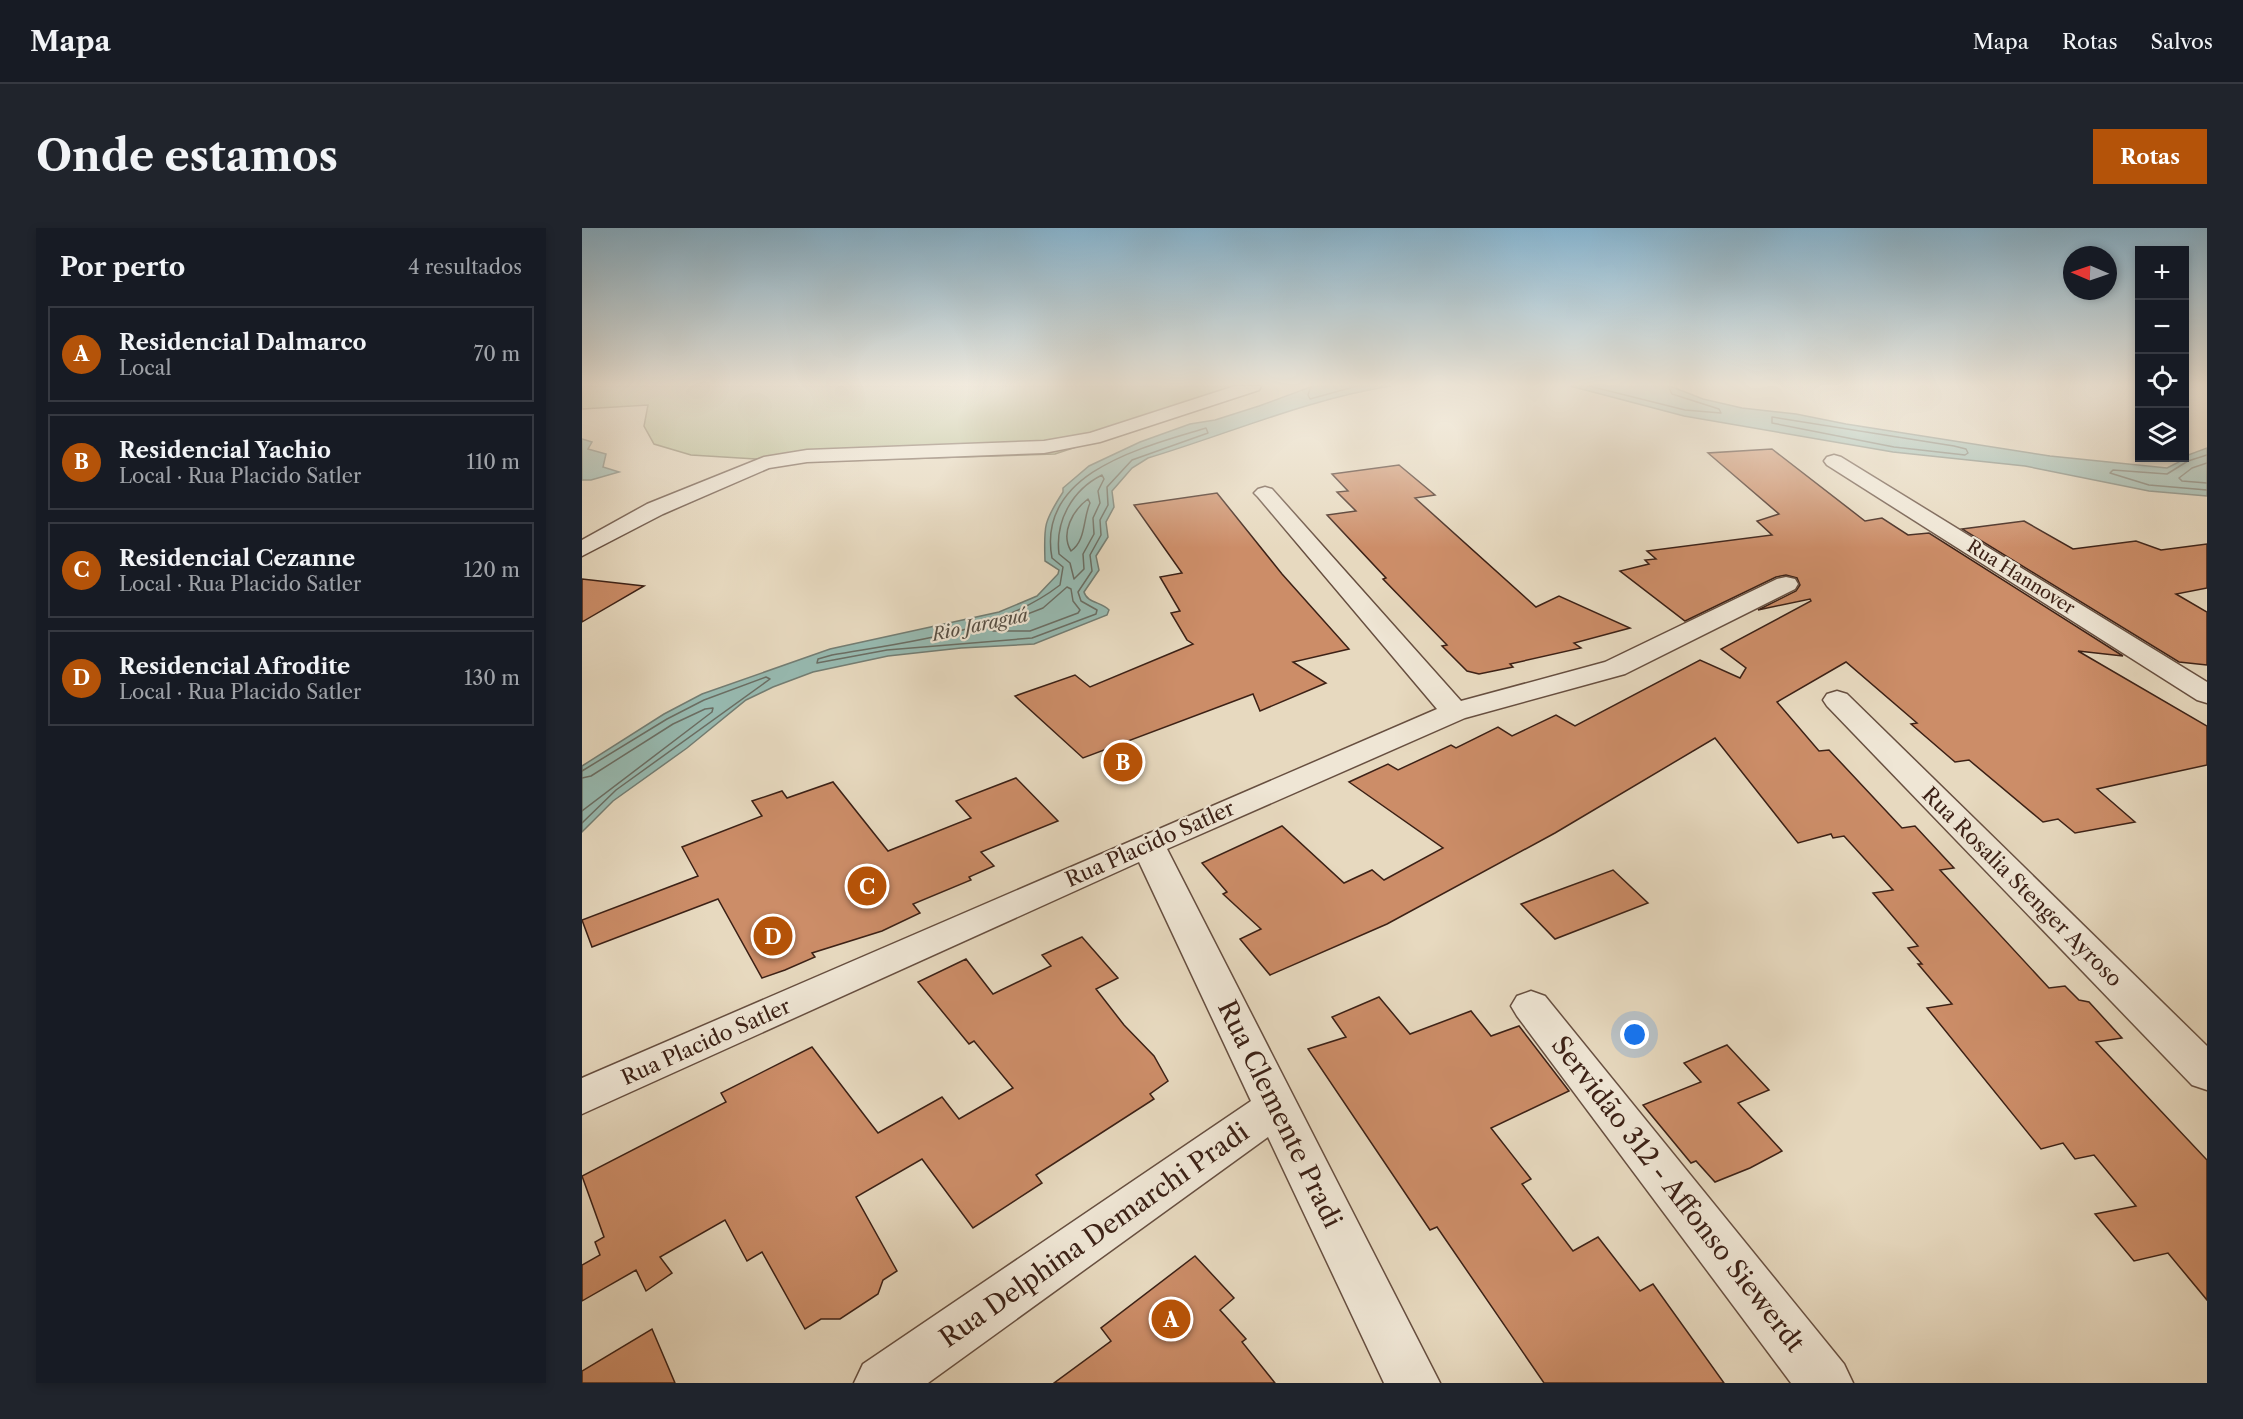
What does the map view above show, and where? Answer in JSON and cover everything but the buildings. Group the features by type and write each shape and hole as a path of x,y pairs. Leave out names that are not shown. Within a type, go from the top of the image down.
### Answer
{"street":[{"path":"582,549 655,510 764,463 807,456 1044,447 1083,440"},
{"name":"Rua Hannover","path":"1834,461 2207,693"},
{"path":"1265,493 1455,712"},
{"name":"Rua Placido Satler","path":"582,1097 1148,845 1455,712 1616,668 1786,584"},
{"name":"Rua Rosalia Stenger Ayroso","path":"1837,700 2207,1073"},
{"name":"Rua Clemente Pradi","path":"1148,845 1412,1383"},
{"name":"Servidão 312 - Affonso Siewerdt","path":"1531,1006 1826,1383"},
{"name":"Rua Delphina Demarchi Pradi","path":"882,1383 1276,1107"}],"green space":[{"path":"652,440 1098,440 1055,454 805,462 691,455 654,444"}],"water":[{"path":"582,440 585,440 592,442 588,449 606,454 603,467 619,472 591,480 582,480"},
{"name":"Rio Jaraguá","path":"1146,440 1203,440 1148,458 1132,468 1112,491 1114,507 1106,522 1108,537 1096,556 1099,570 1084,592 1088,598 1109,610 1107,615 1034,644 961,648 888,656 813,672 773,687 746,700 687,748 613,801 582,832 582,766 664,714 702,694 830,649 999,612 1037,596 1058,574 1059,570 1045,561 1045,532 1048,518 1063,488 1089,466"},
{"path":"1823,440 1947,440 2050,456 2167,468 2179,462 2189,462 2189,455 2207,448 2207,496 2149,491 2025,466 1893,452"}],"place":[{"name":"Residencial Yachio","path":"1123,762"},
{"name":"Residencial Cezanne","path":"867,886"},
{"name":"Residencial Afrodite","path":"773,936"},
{"name":"Residencial Dalmarco","path":"1171,1319"}]}
